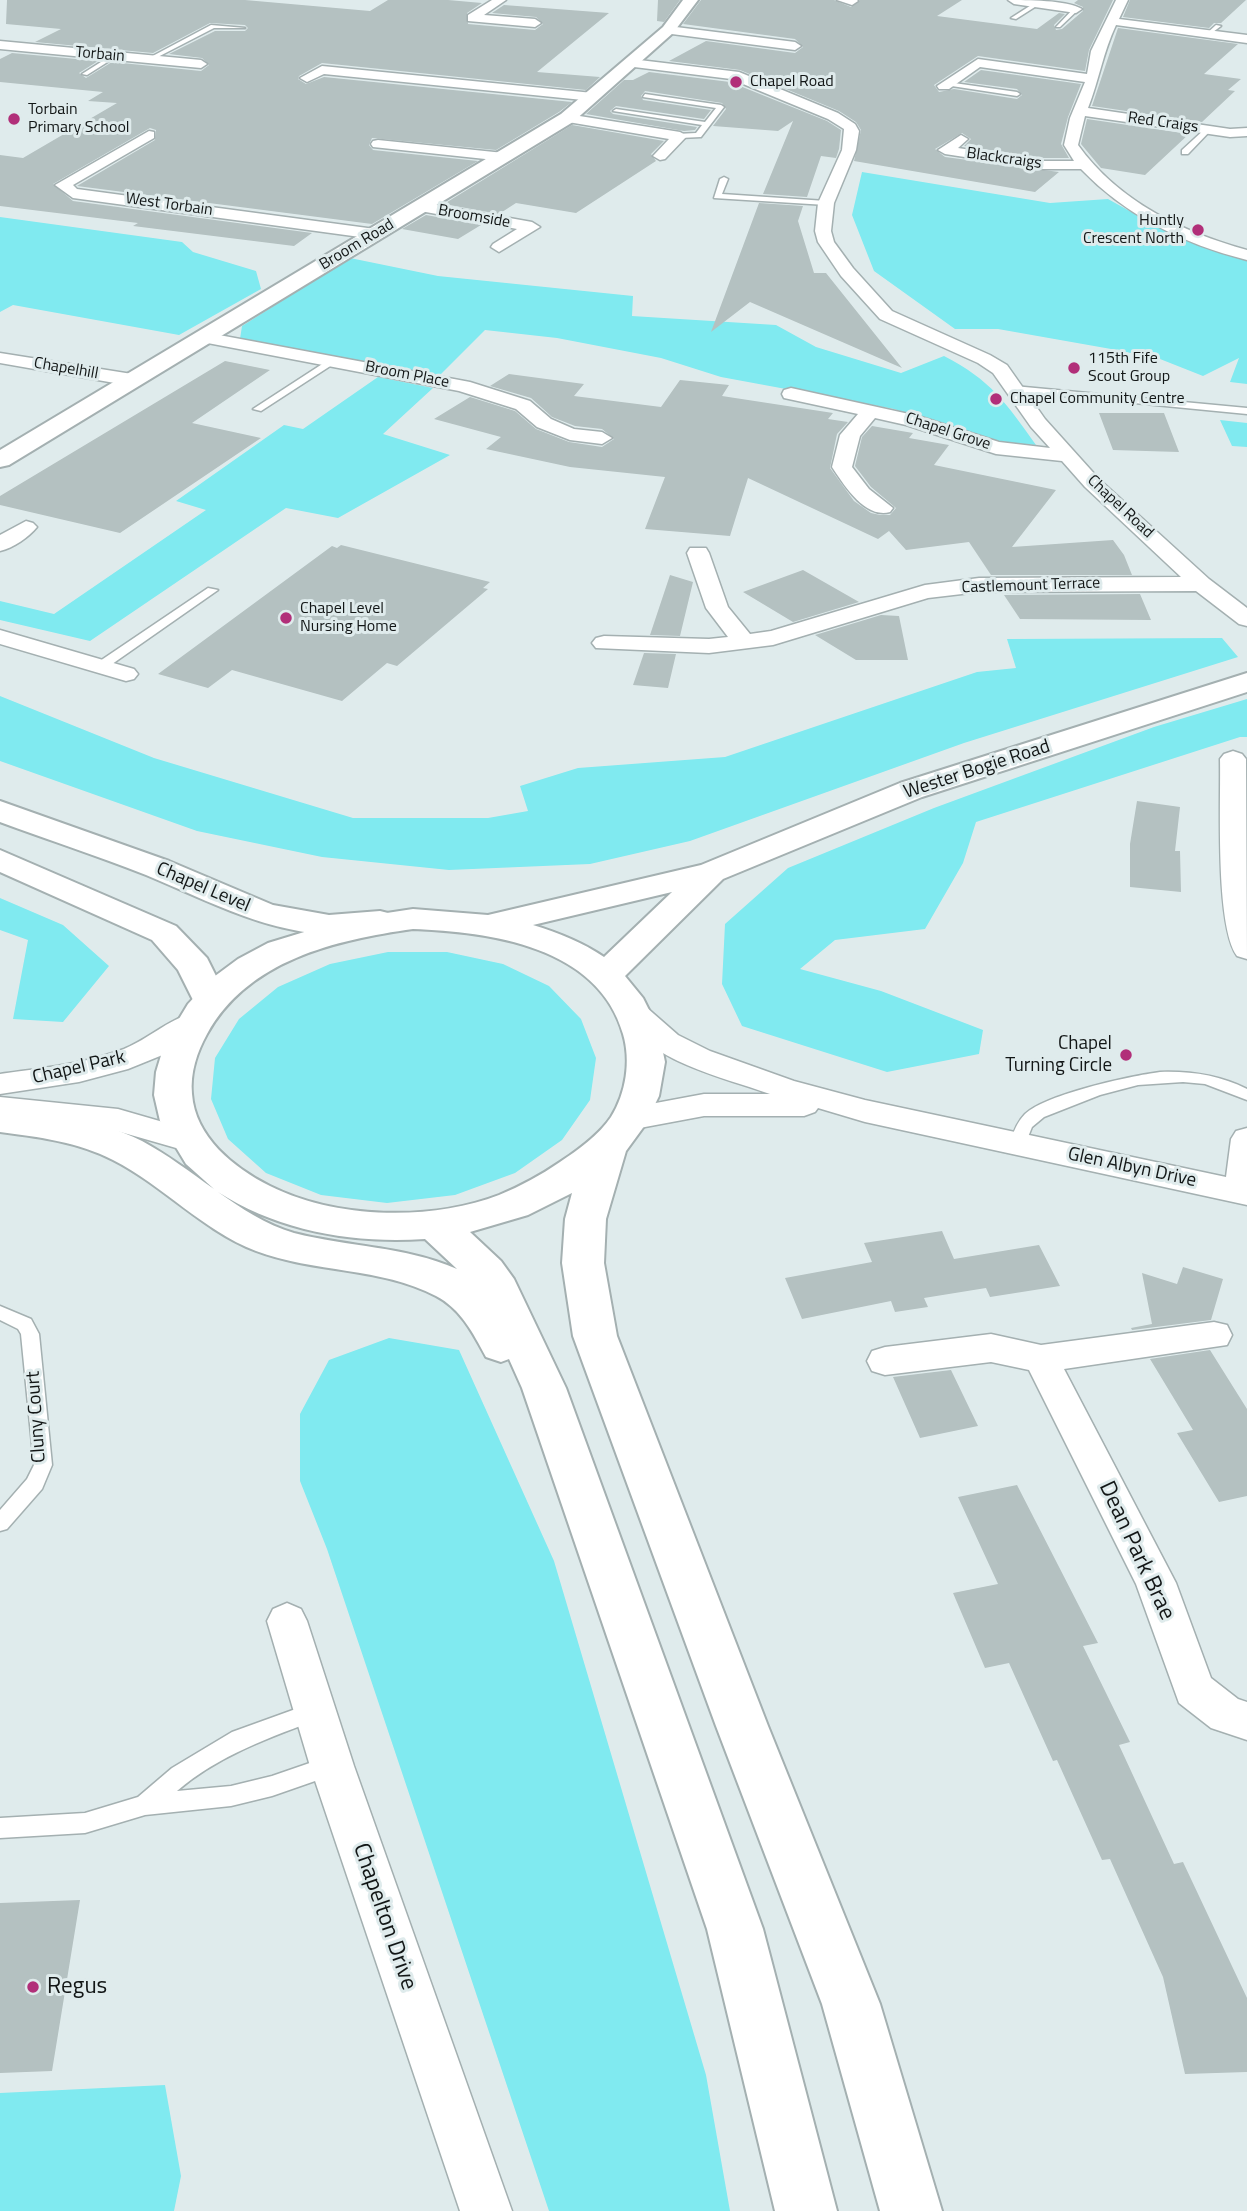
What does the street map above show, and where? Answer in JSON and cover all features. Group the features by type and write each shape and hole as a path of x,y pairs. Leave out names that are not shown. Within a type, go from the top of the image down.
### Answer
{"main road":[{"name":"Broom Road","path":"3,456 567,118 668,30 691,0"},
{"name":"Wester Bogie Road","path":"492,925 712,872 911,790 1247,682"},
{"name":"Chapel Level","path":"0,811 158,867 265,914 329,925 414,919"},
{"path":"0,860 164,933 194,966 201,1012"},
{"name":"Wester Bogie Road","path":"605,976 712,872"},
{"path":"618,1133 562,1183 503,1209 435,1224 373,1227 313,1218 260,1200 219,1174 190,1141 174,1102 175,1062 201,1012 241,973 279,951 367,923 454,919 492,925 555,944 582,958 605,976 635,1014 644,1039 646,1066 642,1093 618,1133 593,1184 583,1240 582,1274 595,1336 742,1726 851,2004 911,2211"},
{"path":"0,1119 73,1132 128,1150 214,1212 273,1241 417,1272 452,1284 476,1303 577,1482"},
{"path":"435,1224 486,1272 499,1290 544,1388 735,1929 806,2211"}],"street":[{"path":"500,0 472,18 534,23"},
{"path":"1014,0 1076,9"},
{"path":"1122,0 1097,51 1093,79 1080,111 1071,145 1082,165 1120,197 1174,230 1223,250 1247,256"},
{"path":"1110,21 1212,30 1247,39"},
{"path":"668,30 795,47"},
{"name":"Torbain","path":"0,45 201,64"},
{"name":"Chapel Road","path":"631,63 734,75 845,122 852,131 849,150 826,204 823,232 826,242 881,311 902,324 984,359 1000,369 1038,422 1067,456 1201,583 1247,619"},
{"path":"945,85 978,63 1093,79"},
{"path":"307,78 322,70 593,97"},
{"name":"Red Craigs","path":"1080,111 1208,130 1247,132"},
{"path":"567,118 680,136"},
{"name":"West Torbain","path":"149,135 63,185 73,192 376,234"},
{"path":"660,156 680,136"},
{"name":"Blackcraigs","path":"961,139 945,150 1043,165 1082,165"},
{"path":"377,144 504,157"},
{"name":"Broomside","path":"420,207 532,227 499,247"},
{"name":"Broom Place","path":"203,337 463,386 523,405 544,423 570,434 602,438"},
{"name":"Chapelhill","path":"0,358 132,380"},
{"name":"Chapel Grove","path":"791,394 872,410 996,448 1067,456"},
{"path":"872,410 850,435 842,467 862,493 883,508"},
{"path":"0,545 26,527"},
{"path":"698,553 717,608 743,640"},
{"name":"Castlemount Terrace","path":"604,643 709,646 773,638 925,592 966,587 1201,583"},
{"path":"0,637 126,674"},
{"path":"1233,760 1238,919 1247,950"},
{"name":"Chapel Park","path":"0,1084 78,1072 124,1059 155,1046 201,1012"},
{"path":"635,1014 667,1042 699,1058 783,1088 865,1111"},
{"path":"618,1133 705,1105 795,1104 865,1111"},
{"name":"Chapel Park","path":"0,1108 118,1120 190,1141"},
{"name":"Glen Albyn Drive","path":"865,1111 1243,1192"},
{"path":"1243,1192 1247,1139"},
{"path":"885,1361 991,1348 1041,1359 1214,1335"},
{"name":"Dean Park Brae","path":"1041,1359 1156,1583 1194,1690 1226,1715 1247,1721"},
{"name":"Chapelton Drive","path":"287,1621 332,1766 486,2211"}],"lane":[{"path":"1014,18 1036,4"},
{"path":"1058,26 1076,9"},
{"path":"150,59 213,26 242,28"},
{"path":"85,74 114,56"},
{"path":"945,85 1017,94"},
{"path":"645,96 721,107 698,135 680,136"},
{"path":"616,111 707,124"},
{"path":"1185,152 1208,130"},
{"path":"724,179 717,196 826,204"},
{"path":"258,409 333,362"},
{"path":"1014,389 1247,411"},
{"path":"100,666 212,590"},
{"path":"1018,1143 1021,1129 1031,1116 1117,1083 1142,1078 1182,1078 1222,1085 1247,1095"},
{"name":"Cluny Court","path":"0,1313 25,1324 30,1334 43,1465 34,1484 0,1523"},
{"path":"145,1805 180,1775 240,1739 315,1711"},
{"path":"0,1828 85,1823 145,1805 230,1796 272,1786 332,1766"}],"shaded area":[{"path":"862,172 1050,203 1108,199 1171,234 1247,260 1247,384 1230,382 1239,358 1203,376 1160,359 1111,349 998,329 955,329 874,271 852,215"},
{"path":"0,217 182,242 193,252 256,271 261,289 179,335 13,305 0,312"},
{"path":"350,258 438,276 633,296 632,316 776,325 816,347 901,373 944,356 986,384 1016,417 1036,445 996,442 894,409 721,377 661,358 557,338 485,330 439,376 240,339 242,326"},
{"path":"378,377 433,388 383,434 450,455 338,518 286,508 90,641 0,620 0,601 54,614 206,510 176,501 284,425 303,429"},
{"path":"1220,420 1247,423 1247,447 1232,446"},
{"path":"1222,638 1238,657 964,743 690,841 590,864 449,870 322,857 197,831 0,761 0,696 154,758 353,818 488,818 528,811 520,786 578,768 725,757 977,672 1016,668 1007,639"},
{"path":"1247,699 1247,737 976,822 963,863 925,929 835,940 800,969 881,991 983,1030 979,1054 887,1072 742,1026 722,984 725,924 788,868 934,808 1154,727"},
{"path":"0,898 63,925 109,966 63,1022 13,1019 28,940 0,930"},
{"path":"388,952 447,952 503,964 549,986 581,1019 596,1058 590,1100 562,1140 515,1173 455,1195 387,1203 321,1195 266,1173 228,1139 211,1099 215,1058 239,1019 278,987 330,964"},
{"path":"389,1338 459,1350 554,1561 706,2075 730,2211 549,2211 327,1549 300,1481 300,1414 329,1360"},
{"path":"165,2085 181,2176 174,2211 0,2211 0,2093"}],"building":[{"path":"7,0 245,0 370,11 388,0 448,0 482,3 467,13 468,24 535,30 543,24 536,17 492,13 504,5 609,13 537,72 600,77 586,90 322,63 299,76 298,79 306,84 324,77 572,102 496,150 372,138 369,145 373,150 478,161 372,224 77,186 155,140 156,130 150,128 53,184 73,201 312,233 294,246 0,206 0,155 23,158 117,103 88,101 103,92 0,82 0,59 12,53 98,61 79,73 86,78 112,62 201,71 209,65 202,58 169,54 215,31 245,31 248,28 245,25 210,23 153,53 35,42 61,29 6,24"},
{"path":"658,0 680,0 664,22 657,21"},
{"path":"701,0 834,0 851,7 860,0 962,0 937,16 1037,29 1059,13 1065,14 1054,25 1056,30 1062,29 1083,11 1083,7 1074,3 1078,0 1113,0 1089,50 1085,71 978,56 934,85 939,92 954,89 1017,99 1022,95 1017,89 964,82 981,70 1081,84 1061,144 1069,158 1043,158 964,146 971,139 962,133 935,149 945,157 1059,172 1035,192 854,161 861,130 856,122 839,111 740,70 669,61 706,41 795,53 803,47 795,39 683,24"},
{"path":"1130,0 1246,0 1221,23 1214,23 1209,28 1123,17"},
{"path":"1118,28 1238,44 1204,74 1241,79 1228,90 1235,91 1202,122 1092,106"},
{"path":"649,72 730,82 827,121 841,130 836,158 821,156 807,197 763,194 793,121 778,131 713,126 726,109 722,103 645,91 641,96 643,100 711,110 704,119 616,106 610,111 613,114 697,127 695,130 684,131 586,114 624,80 633,80"},
{"path":"1087,119 1189,134 1145,175 1101,168 1081,144"},
{"path":"572,125 664,141 651,154 656,161 576,213 516,203 499,214 444,204"},
{"path":"759,203 803,206 798,221 814,273 826,273 902,368 750,302 711,332"},
{"path":"426,215 481,225 458,239 402,229"},
{"path":"225,361 270,370 192,423 261,438 120,533 0,505 0,496"},
{"path":"509,374 584,384 574,396 661,407 680,380 729,385 722,396 833,413 828,419 848,422 837,434 830,468 854,501 871,513 880,515 890,515 896,508 871,487 855,466 862,437 872,426 913,433 909,438 949,445 934,465 1056,490 1012,547 1113,540 1124,555 1132,575 991,575 969,542 906,550 889,531 878,539 748,478 730,536 645,529 665,477 570,467 486,449 501,437 434,419 470,397 515,411 536,429 569,442 602,447 614,439 602,429 575,426 552,417 531,398 490,386"},
{"path":"1099,413 1164,413 1179,452 1113,450"},
{"name":"Chapel Level Nursing Home","path":"341,545 490,582 483,588 488,589 397,666 387,663 342,701 232,670 208,688 158,674 332,546 337,548"},
{"path":"803,570 859,602 793,622 743,592"},
{"path":"670,575 693,582 680,636 650,635"},
{"path":"1140,594 1151,620 1020,619 1004,595"},
{"path":"881,615 899,616 908,660 856,660 815,635"},
{"path":"644,653 676,654 668,688 633,685"},
{"path":"1137,801 1180,807 1175,851 1180,851 1181,892 1130,887 1130,844"},
{"path":"942,1231 954,1259 1039,1245 1060,1286 990,1297 986,1288 924,1298 928,1307 895,1312 891,1301 802,1319 785,1278 872,1262 864,1243"},
{"path":"1183,1267 1223,1279 1211,1320 1132,1330 1131,1328 1152,1324 1142,1273 1177,1284"},
{"path":"1210,1350 1247,1409 1247,1496 1219,1502 1177,1433 1193,1430 1150,1359"},
{"path":"951,1370 978,1426 920,1438 893,1377"},
{"path":"1017,1485 1098,1643 1083,1646 1130,1742 1119,1745 1174,1864 1183,1862 1247,1998 1247,2072 1185,2074 1163,1977 1110,1859 1102,1860 1009,1663 985,1668 953,1593 998,1584 958,1497"},
{"name":"Regus","path":"80,1900 52,2071 0,2073 0,1903"}],"place":[{"name":"Chapel Road","path":"736,82"},
{"name":"Torbain Primary School","path":"14,119"},
{"name":"Huntly Crescent North","path":"1198,230"},
{"name":"115th Fife Scout Group","path":"1074,368"},
{"name":"Chapel Community Centre","path":"996,399"},
{"name":"Chapel Level Nursing Home","path":"286,618"},
{"name":"Chapel Turning Circle","path":"1126,1055"},
{"name":"Regus","path":"33,1987"}]}
